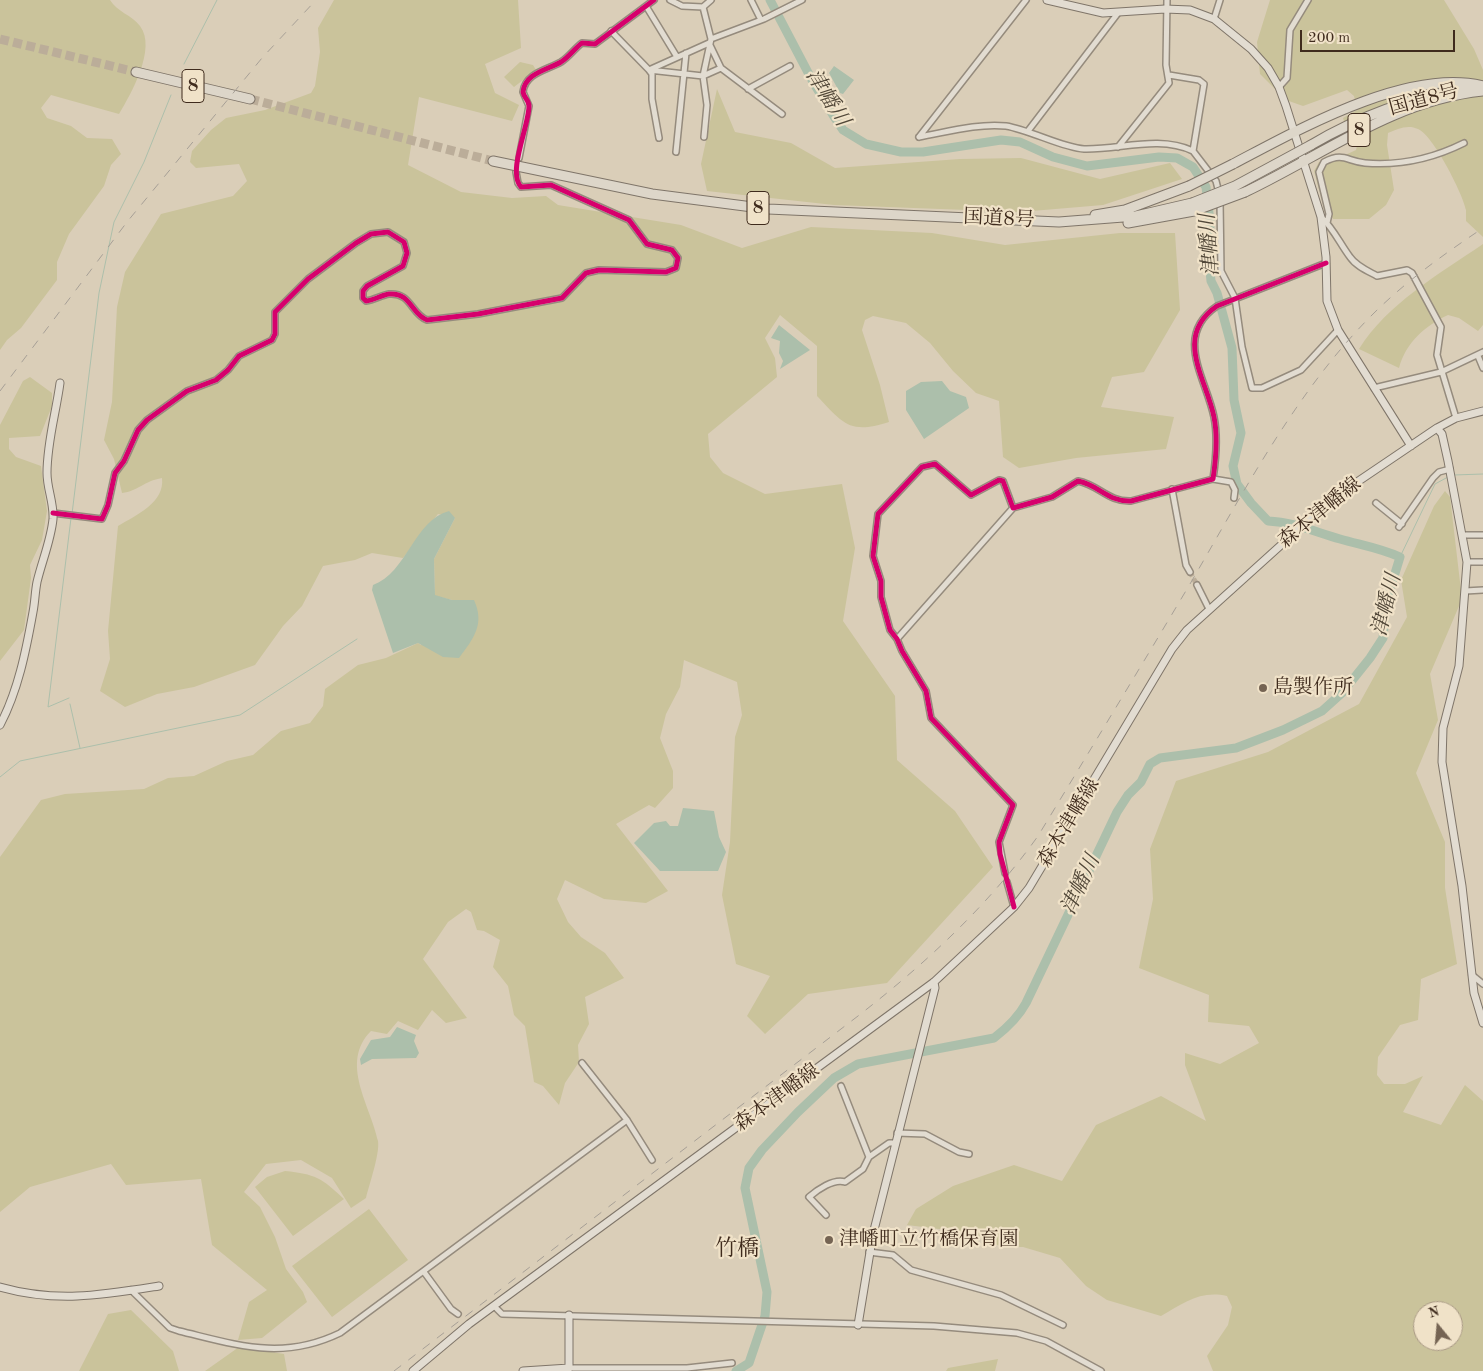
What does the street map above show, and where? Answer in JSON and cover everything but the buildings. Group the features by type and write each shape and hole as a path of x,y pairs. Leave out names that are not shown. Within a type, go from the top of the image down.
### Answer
{"highway":[{"name":"8","path":"136,72 250,99"},
{"path":"1294,132 1352,105 1387,94 1434,84 1468,82 1483,86"},
{"name":"国道8号","path":"492,161 652,194 734,205 1027,220 1100,220 1193,207 1358,120 1411,100 1443,92 1483,86"},
{"name":"8","path":"1193,207 1245,192 1385,118 1414,107 1483,91"},
{"name":"8","path":"1027,220 1077,218 1125,210 1188,186 1294,132"}],"main road":[{"path":"1047,0 1103,13 1165,9 1190,10 1214,19 1251,49 1268,68 1279,86 1321,217 1326,263 1327,301 1338,330 1412,446"},
{"path":"0,726 13,701 34,612 40,569 50,537 53,513 47,475 52,426 57,409 60,383"},
{"name":"森本津幡線","path":"413,1371 495,1307 934,982 1014,907 1044,865 1172,649 1187,630 1332,499 1437,428 1456,418 1483,411"},
{"path":"1437,428 1442,434 1468,562 1459,666 1441,744 1472,975 1477,1008 1483,1023"},
{"path":"858,1325 869,1252 914,1063 935,988 934,982"},
{"path":"0,1286 30,1294 55,1297 159,1286"},
{"path":"523,1371 569,1368 570,1315"}],"street":[{"path":"519,158 528,114 528,101 523,92 527,81 562,61 582,43 594,44 654,0"},
{"path":"670,0 682,6 703,7 710,0"},
{"path":"751,0 763,20"},
{"path":"649,70 710,41 763,20 802,0"},
{"path":"1026,0 919,138 987,126 1006,126 1028,131 1081,149 1118,148 1159,143 1180,146 1193,151 1218,187 1221,210 1221,271 1235,298 1242,347 1252,388 1254,389 1301,370 1338,330"},
{"path":"1118,148 1169,83 1166,65 1165,9 1167,0"},
{"path":"1214,19 1220,0"},
{"path":"1279,86 1287,78 1290,30 1308,0"},
{"path":"646,6 677,57"},
{"path":"703,7 710,41 721,68 782,114"},
{"path":"1028,131 1118,13"},
{"path":"611,31 652,74 652,99 659,138"},
{"path":"704,137 707,105 703,76 710,41"},
{"path":"676,152 686,53"},
{"path":"748,89 790,66"},
{"path":"649,70 703,76 721,68"},
{"path":"1168,75 1199,80 1204,84 1193,151"},
{"path":"1327,223 1329,214 1319,172 1324,162 1340,156 1364,163 1406,162 1437,156 1464,143"},
{"path":"53,513 102,519 108,505 115,473 124,462 138,430 147,420 187,391 216,380 228,370 239,356 272,340 275,334 275,312 281,304 308,279 371,234 388,232 395,235 404,242 407,253 403,266 367,286 363,291 363,298 366,301 389,294 398,295 408,299 420,317 427,320 478,314 562,298 586,273 599,270 666,272 676,268 678,258 672,250 646,244 629,220 551,186 521,187 518,183 516,172"},
{"path":"1321,217 1350,258 1366,270 1377,276 1406,270 1412,273 1441,327 1437,355 1456,418"},
{"path":"1214,479 1215,420 1194,349 1197,326 1207,312 1228,301 1326,263"},
{"path":"1374,388 1441,372 1480,354 1483,368"},
{"path":"1005,873 999,842 1013,805 931,718 926,691 902,652 898,639 890,630 881,597 881,581 873,556 878,514 922,467 935,464 971,495 999,480 1003,481 1013,508"},
{"path":"1376,503 1400,525 1433,478 1439,472 1451,473"},
{"path":"898,639 1013,508 1052,497 1078,481 1119,501 1131,500 1214,479 1231,482 1236,490 1234,498"},
{"path":"1172,490 1186,565 1190,572"},
{"path":"1462,536 1483,535"},
{"path":"1468,562 1483,562"},
{"path":"1196,585 1209,609"},
{"path":"1466,591 1483,590"},
{"path":"1007,882 1014,907"},
{"path":"1472,975 1483,984"},
{"path":"582,1062 627,1120 652,1160"},
{"path":"841,1086 869,1157"},
{"path":"131,1290 170,1328 179,1332 259,1348 281,1350 312,1345 340,1333 627,1120"},
{"path":"897,1133 925,1134 959,1152 969,1154"},
{"path":"826,1215 809,1197 826,1184 840,1180 845,1182 863,1169 869,1157 889,1143 894,1143"},
{"path":"869,1252 894,1255 911,1270 1001,1295 1063,1325"},
{"path":"424,1272 451,1309 458,1314"},
{"path":"495,1307 502,1314 934,1326 1017,1333 1046,1341 1101,1371"},
{"path":"569,1368 687,1368 732,1363"}],"shaded area":[{"path":"0,0 110,0 140,26 146,46 140,71 130,95 119,114 51,95 41,108 47,118 71,126 87,138 112,139 121,154 111,165 104,186 69,234 57,262 57,280 21,328 7,340 0,350"},
{"path":"334,0 518,0 521,48 485,64 495,93 519,105 512,121 419,97 408,165 461,192 512,198 546,196 558,205 681,225 742,248 811,227 932,233 1005,245 1120,233 1175,233 1180,310 1144,372 1112,377 1101,407 1174,417 1166,449 1076,458 1019,468 1003,457 999,401 976,393 953,371 930,343 906,323 873,316 865,320 862,330 880,385 889,422 875,426 855,427 841,420 817,396 817,346 780,315 765,338 775,358 777,377 708,434 710,457 723,473 765,494 842,484 855,548 843,621 895,696 897,760 955,811 993,867 887,983 808,994 765,1034 747,1016 770,976 736,964 722,895 730,842 735,737 742,715 737,682 684,660 680,687 666,714 660,738 673,771 673,788 655,808 649,805 616,824 668,891 646,903 604,899 565,880 557,899 568,922 581,937 605,953 624,978 585,997 589,1024 578,1045 579,1062 565,1083 559,1105 543,1086 534,1082 525,1026 514,1015 508,986 493,967 500,940 484,931 477,930 471,912 466,909 448,922 423,959 467,1018 446,1023 432,1010 418,1030 398,1021 387,1034 371,1031 362,1043 357,1071 378,1141 376,1161 366,1198 351,1208 332,1178 301,1160 266,1164 244,1192 260,1207 275,1237 286,1269 303,1292 307,1302 262,1338 238,1340 249,1302 267,1290 212,1245 201,1179 126,1185 111,1164 30,1187 0,1212 0,857 41,800 65,794 144,789 168,778 194,776 227,761 253,755 281,731 310,723 323,706 325,689 358,665 386,658 418,643 421,645 474,601 452,600 435,596 434,559 455,518 438,514 403,558 372,553 355,560 323,566 302,606 283,626 255,665 194,687 157,694 125,707 100,691 110,659 108,631 118,526 148,507 159,494 162,487 162,478 122,493 114,459 104,440 112,402 117,307 125,272 161,214 233,196 247,181 239,164 196,168 190,162 192,151 211,130 226,118 265,110 311,93 315,86 320,52 318,28"},
{"path":"1270,0 1444,0 1474,49 1483,70 1483,237 1466,221 1464,202 1439,153 1424,134 1418,129 1410,127 1388,133 1387,145 1394,190 1386,205 1369,219 1333,219 1319,190 1314,171 1319,162 1341,157 1356,150 1358,142 1347,131 1343,118 1357,110 1354,96 1347,90 1303,106 1286,100 1260,74 1257,42"},
{"path":"520,62 533,65 536,70 514,87 504,77"},
{"path":"834,66 854,80 843,94 840,93 829,73"},
{"path":"717,89 735,132 791,143 835,168 960,159 1021,158 1100,179 1170,163 1182,179 1103,205 1020,212 834,205 707,191 701,164"},
{"path":"1483,244 1483,325 1478,331 1459,318 1448,315 1432,324 1418,336 1406,350 1399,368 1359,349 1384,318 1399,304"},
{"path":"779,325 810,350 780,369 783,361 779,353 780,341 771,338"},
{"path":"30,377 52,393 52,406 40,436 9,438 9,449 16,457 41,466 47,511 42,540 30,565 31,578 24,630 0,661 0,425 23,381"},
{"path":"942,381 950,391 966,397 969,408 924,439 906,410 906,391 921,382"},
{"path":"1445,491 1450,497 1462,599 1430,674 1438,720 1416,773 1445,842 1445,888 1457,964 1421,979 1418,1020 1400,1025 1378,1057 1377,1075 1384,1084 1405,1084 1423,1076 1403,1112 1441,1125 1465,1085 1483,1101 1483,1371 1213,1371 1207,1356 1228,1325 1232,1307 1227,1296 1200,1296 1185,1302 1161,1316 1107,1300 1086,1286 1060,1258 1023,1247 1002,1247 971,1233 907,1225 916,1209 953,1186 1014,1165 1062,1181 1096,1125 1161,1096 1206,1121 1185,1065 1185,1053 1220,1064 1259,1043 1249,1026 1208,1022 1209,995 1139,968 1153,899 1150,849 1176,781 1268,752 1359,704 1407,617 1401,580 1434,506"},
{"path":"449,511 455,518 434,559 435,595 452,600 474,600 478,616 476,630 459,658 443,657 418,643 393,653 372,590 373,585 385,579 394,570 427,525 437,516"},
{"path":"683,808 714,811 719,837 726,852 718,871 660,871 634,843 654,823 666,821 670,826 678,826"},
{"path":"397,1027 416,1035 414,1041 419,1053 416,1058 372,1059 361,1065 360,1059 371,1040 390,1037"},
{"path":"285,1171 318,1178 344,1199 293,1236 255,1187 267,1177"},
{"path":"369,1209 408,1260 332,1317 292,1266"},
{"path":"131,1310 173,1351 179,1371 79,1371 108,1314"},
{"path":"239,1347 284,1354 287,1371 205,1371"},
{"path":"998,1359 995,1371 946,1371 948,1368"}],"waterway":[{"path":"184,64 217,0"},
{"name":"津幡川","path":"736,1371 749,1363 765,1316 767,1292 745,1188 749,1168 762,1150 834,1078 858,1064 994,1038 1008,1026 1026,1003 1117,812 1128,795 1141,782 1150,764 1160,758 1236,748 1283,730 1322,711 1342,693 1370,658 1383,638 1386,603 1400,557 1296,525 1268,521 1237,484 1233,466 1241,433 1234,400 1232,348 1217,293 1211,281 1209,260 1210,222 1206,187 1193,167 1177,158 1159,157 1087,166 1053,157 1020,142 1001,140 923,152 901,152 866,144 843,130 813,82 770,0"},
{"path":"72,514 99,293 114,222 144,162 171,95"},
{"path":"1454,475 1483,474"},
{"path":"1400,557 1435,484 1448,477"},
{"path":"69,698 48,707 71,518"},
{"path":"0,777 20,761 240,715 357,639"},
{"path":"70,704 80,748"}],"tunnel":[{"path":"0,39 136,72"},
{"path":"250,99 493,161"},
{"path":"1190,572 1197,585"}],"railway":[{"path":"0,391 127,222 262,58 316,0"},
{"path":"394,1371 858,1016 931,955 977,910 1019,862 1038,836 1251,479 1295,409 1319,376 1345,344 1398,291 1425,269 1483,228"}],"cycle path":[{"path":"53,513 102,519 108,505 115,473 124,461 138,430 147,420 187,391 216,380 228,370 239,356 272,340 275,334 275,312 308,279 371,234 388,232 404,242 407,253 403,266 367,286 363,291 363,298 366,301 389,294 402,296 417,313 427,320 478,314 562,298 586,273 599,270 666,272 676,268 678,258 672,250 647,244 629,220 551,185 521,187 517,180 516,171 528,115 529,104 523,92 528,80 532,76 567,58 582,43 595,44 654,0"},
{"path":"1014,907 1000,854 999,842 1013,805 931,718 926,691 890,630 881,597 881,581 873,556 878,514 922,467 935,464 971,495 999,480 1003,481 1013,508 1052,497 1078,481 1116,499 1131,501 1213,479 1216,432 1210,402 1196,358 1195,344 1197,331 1204,318 1217,306 1326,263"}],"place":[{"name":"島製作所","path":"1263,688"},
{"name":"津幡町立竹橋保育園","path":"829,1240"}],"district":[{"name":"竹橋","path":"737,1249"}]}
